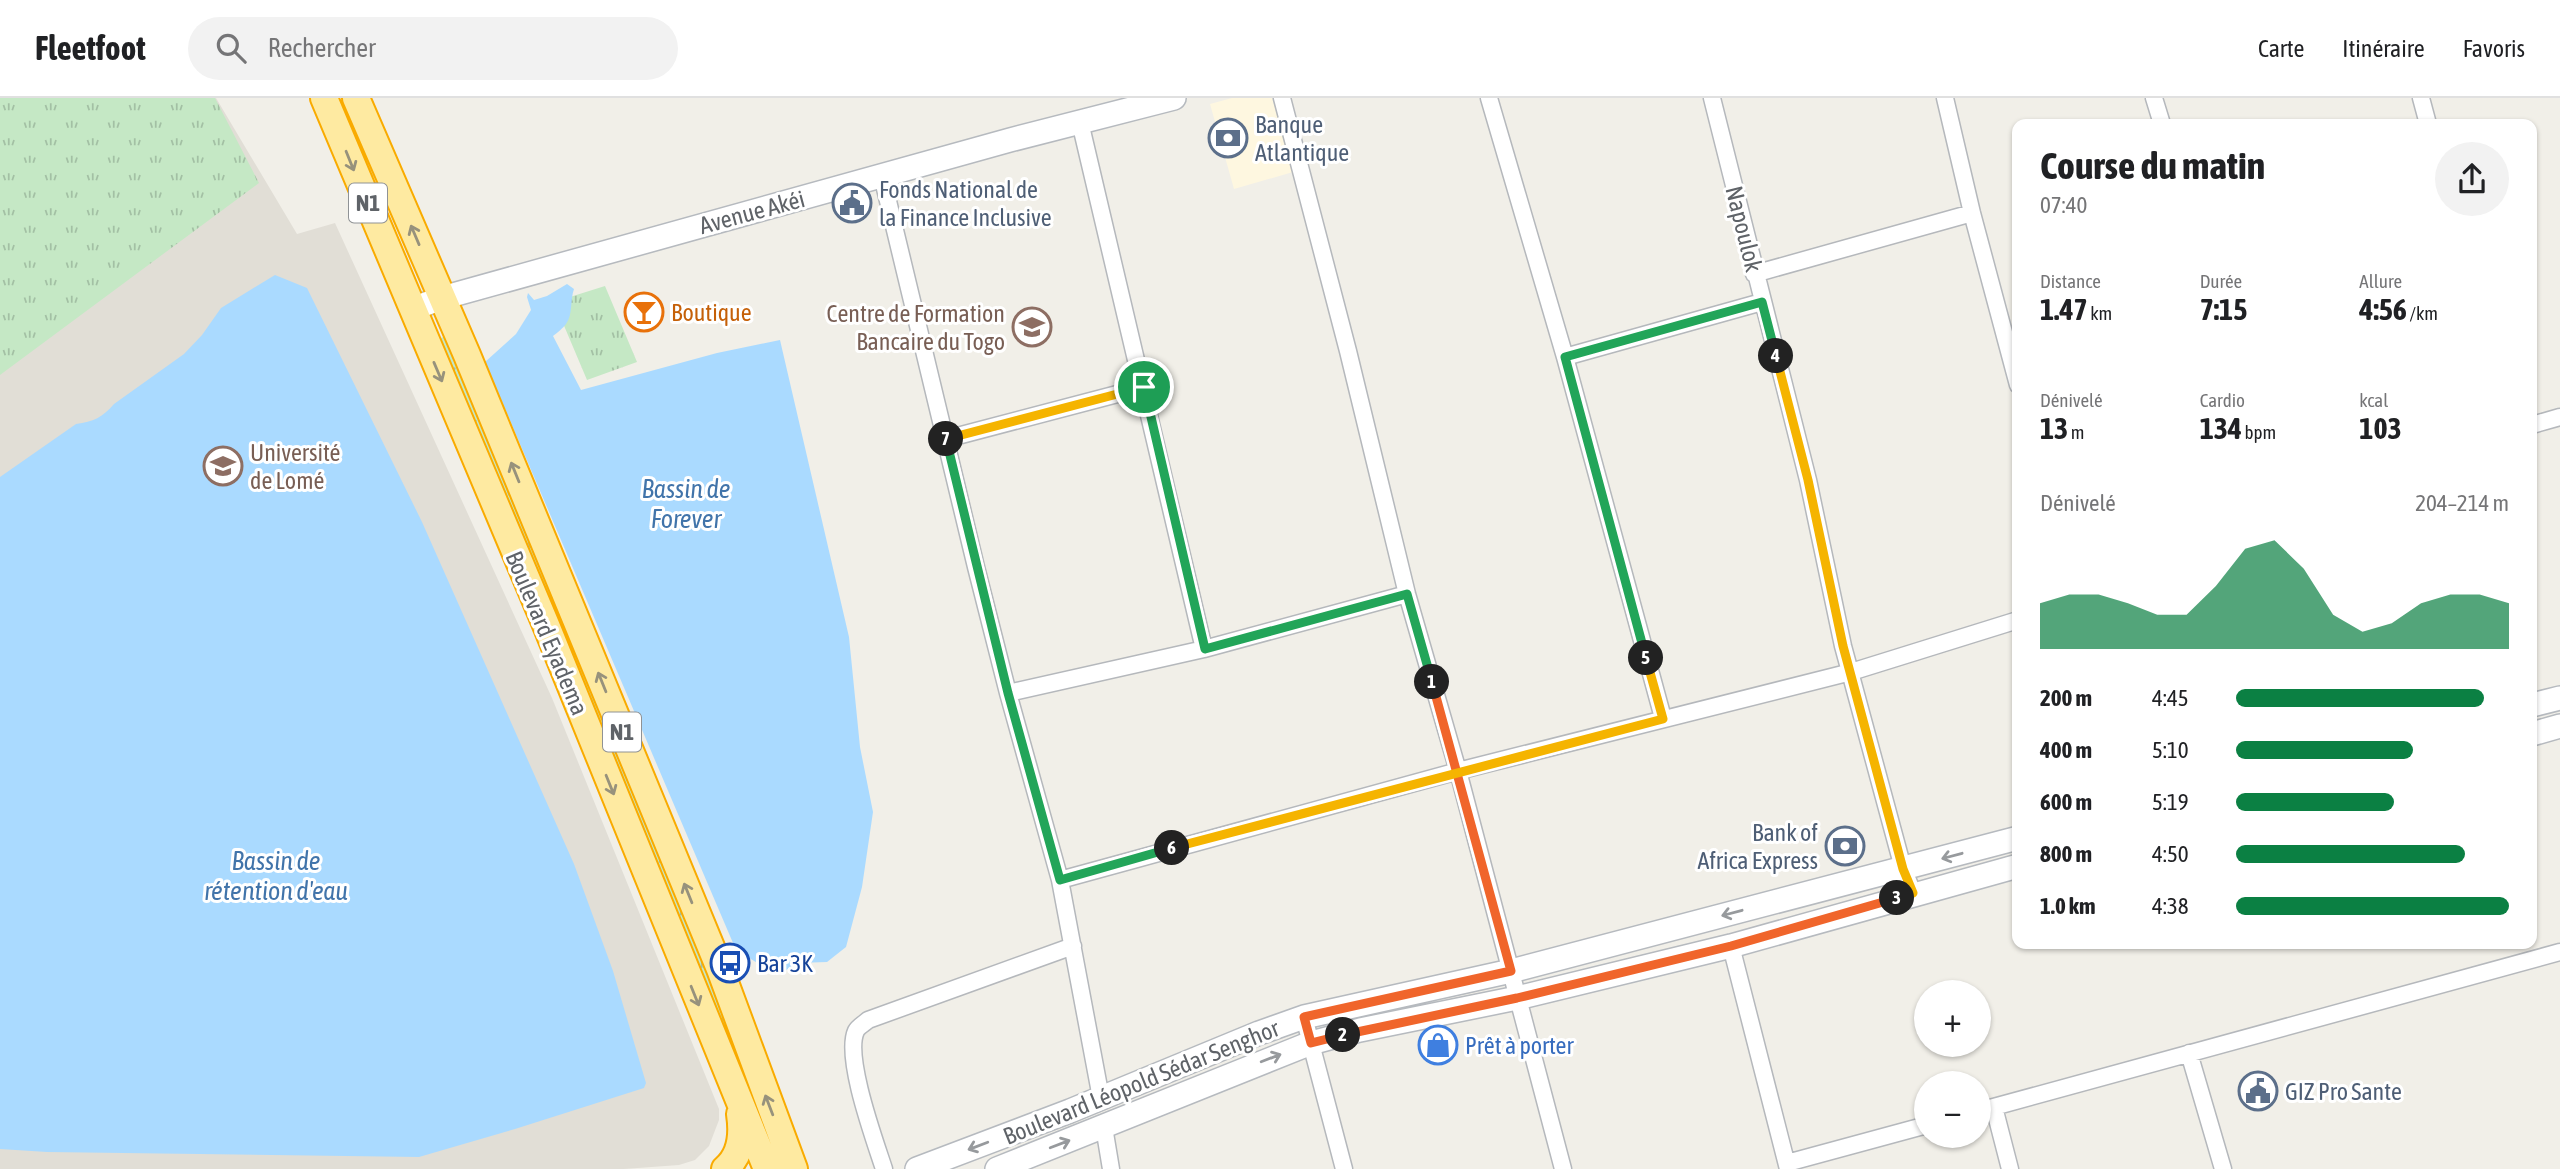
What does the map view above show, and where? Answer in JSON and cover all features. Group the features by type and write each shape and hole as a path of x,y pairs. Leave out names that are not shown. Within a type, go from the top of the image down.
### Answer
{"highway":[{"name":"Boulevard Eyadema","path":"324,98 546,625 767,1169"},
{"name":"N1","path":"356,98 442,298 720,970 794,1169"},
{"path":"725,1169 739,1148 742,1132 738,1101"}],"main road":[{"name":"Avenue Akéi","path":"412,309 442,298 882,176 1174,98"},
{"path":"2537,732 2560,724"},
{"name":"Boulevard Léopold Sédar Senghor","path":"917,1169 1304,1017 1511,971 2012,840"},
{"name":"Boulevard Léopold Sédar Senghor","path":"997,1169 1311,1043 1360,1030 1517,998 1731,946 1913,893 2012,868"}],"street":[{"path":"1282,98 1348,351 1407,594 1458,771 1563,1169"},
{"path":"1489,98 1565,357 1663,719"},
{"name":"Napoulok","path":"1712,98 1754,274 1808,480 1843,646 1903,869 1913,893"},
{"path":"1945,98 2012,363"},
{"path":"2154,98 2160,119"},
{"path":"2421,98 2427,119"},
{"path":"1080,122 1205,649"},
{"path":"882,176 1008,693 1060,880 1101,1098"},
{"path":"1754,274 1972,213"},
{"path":"1565,357 1762,302"},
{"path":"946,439 1144,387"},
{"path":"2537,424 2560,417"},
{"path":"1008,693 1205,649 1407,594"},
{"path":"1060,880 1458,771 1851,672 2012,622"},
{"path":"2549,701 2560,724"},
{"path":"884,1169 861,1095 853,1050 857,1031 868,1020 1073,946"},
{"path":"1731,946 1787,1166 1914,1129"},
{"path":"1991,1108 2560,952"},
{"path":"1304,1017 1344,1169"},
{"path":"2189,1052 2223,1169"},
{"path":"1991,1119 2010,1169"},
{"path":"1104,1127 1111,1169"}],"shaded area":[{"name":"Bassin de rétention d'eau","path":"0,98 216,98 297,234 335,223 552,698 719,1109 719,1120 709,1146 695,1160 679,1165 624,1169 0,1169"},
{"path":"1232,98 1272,98 1293,172 1234,189 1210,104"}],"green space":[{"path":"0,98 215,98 259,183 0,375"},
{"path":"605,286 637,362 587,380 554,302"},
{"path":"445,336 702,959 768,1133 439,339"}],"water":[{"name":"Bassin de rétention d'eau","path":"275,275 307,288 422,522 574,864 613,971 646,1083 644,1088 419,1157 47,1152 0,1149 0,477 76,424 102,416 114,404 184,354 202,335 221,308"},
{"name":"Bassin de Forever","path":"567,284 574,289 570,316 565,326 553,336 581,390 717,353 780,340 849,637 860,747 873,812 862,887 846,947 827,962 797,963 780,974 736,950 485,362 516,334 531,310 528,293 534,300"}],"place":[{"name":"Banque Atlantique","path":"1228,138"},
{"name":"Fonds National de la Finance Inclusive","path":"852,203"},
{"name":"Boutique","path":"644,312"},
{"name":"Centre de Formation Bancaire du Togo","path":"1032,327"},
{"name":"Université de Lomé","path":"223,466"},
{"name":"Bank of Africa Express","path":"1845,846"},
{"name":"Bar 3K","path":"730,963"},
{"name":"Prêt à porter","path":"1438,1045"},
{"name":"GIZ Pro Sante","path":"2258,1091"}],"route":[{"path":"1144,387 946,439 1008,693 1060,880 1250,826 1458,771 1663,719 1565,357 1762,302 1808,480 1845,653 1903,869 1913,893 1731,946 1517,998 1360,1030 1311,1043 1304,1017 1511,971 1458,771 1407,594 1205,649 1144,387"}]}
